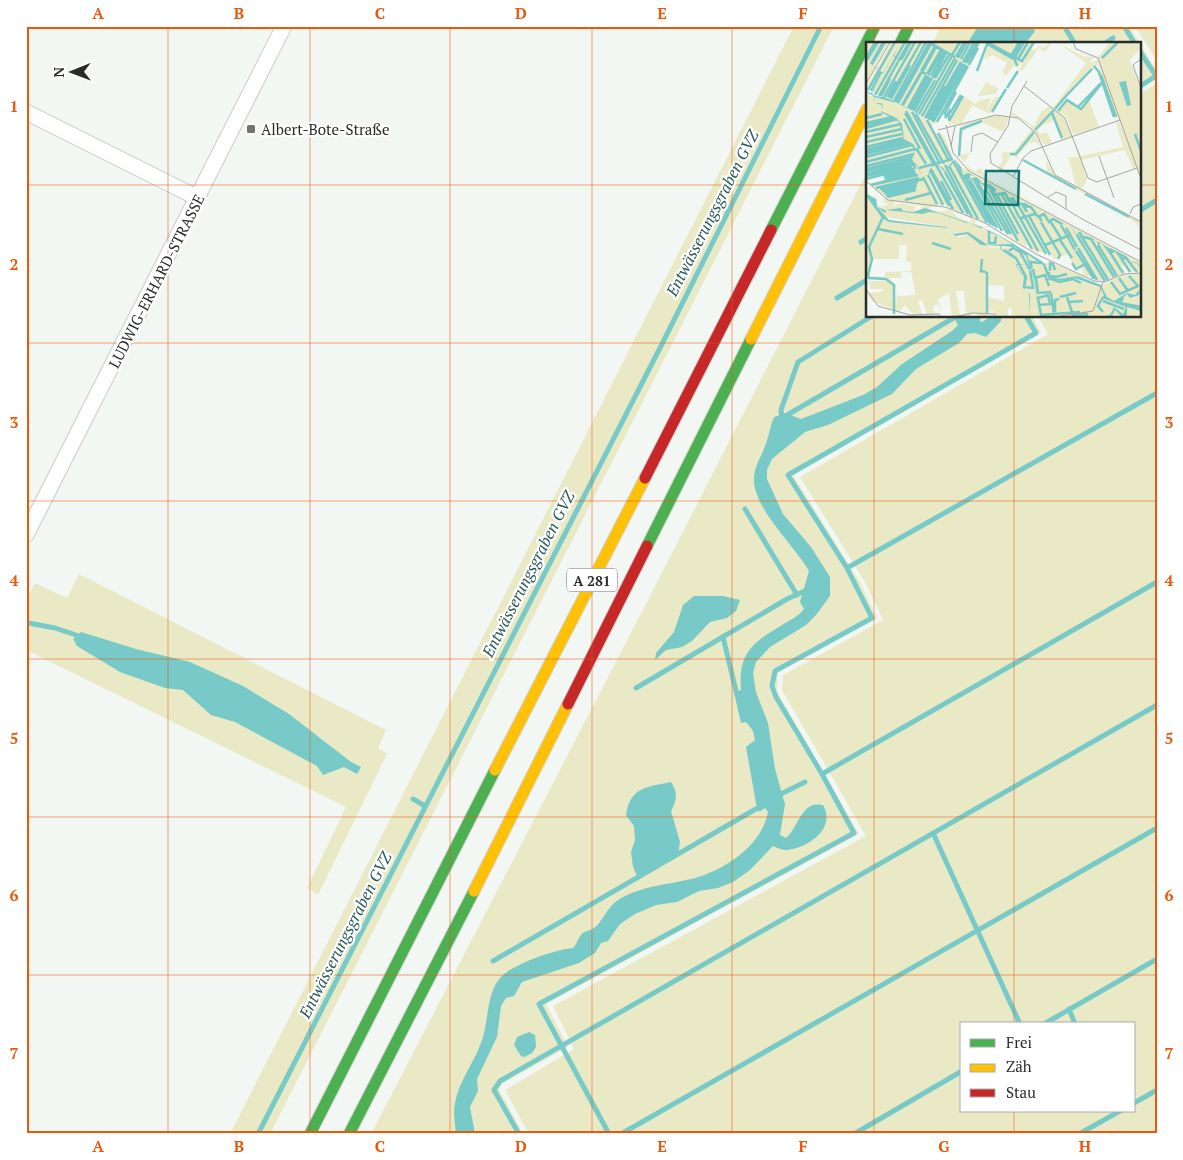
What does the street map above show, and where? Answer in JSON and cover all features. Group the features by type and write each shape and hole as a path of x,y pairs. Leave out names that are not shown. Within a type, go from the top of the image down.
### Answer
{"highway":[{"name":"A 281","path":"867,42 875,26"},
{"path":"901,42 909,26"},
{"name":"A 281","path":"310,1134 866,44"},
{"name":"A 281","path":"349,1134 469,901 866,111"}],"street":[{"name":"LUDWIG-ERHARD-STRASSE","path":"26,535 284,26"},
{"path":"26,112 198,198"}],"green space":[{"path":"794,26 834,26 270,1134 230,1134"},
{"path":"941,26 1129,26 1139,42 933,42"},
{"path":"1135,26 1157,26 1157,61"},
{"path":"1140,44 1157,71 1157,78 1140,88"},
{"path":"1157,83 1157,1134 529,1134 505,1090 574,1049 553,1006 866,836 782,690 783,675 883,620 865,582 800,477 1048,334 1039,318 1140,318 1140,93"},
{"path":"866,174 866,318 1033,318 1041,332 793,475 861,584 877,618 778,672 777,691 859,834 546,1004 568,1047 503,1083 499,1089 523,1134 371,1134 647,602"},
{"path":"79,574 386,730 378,748 387,754 318,895 307,888 346,807 26,650 26,599 35,583 67,598"}],"water":[{"path":"978,26 1033,26 1035,31 1027,42 968,42"},
{"path":"954,318 980,318 982,322 988,318 1001,318 1001,321 986,337 975,333 967,334 959,343 916,369 892,394 828,425 805,432 772,459 767,470 767,479 783,514 811,547 830,577 830,596 816,615 806,625 770,647 756,662 753,673 756,692 768,723 775,769 785,804 780,835 786,838 805,810 810,806 816,805 823,805 826,813 823,829 819,835 805,845 788,850 773,846 750,870 733,882 718,888 699,891 677,902 656,905 635,914 620,924 608,941 601,943 595,953 579,963 522,982 514,996 506,998 501,1006 497,1037 477,1079 478,1091 470,1107 475,1134 456,1134 454,1111 457,1095 479,1048 490,998 497,982 502,976 516,966 536,958 556,951 573,948 582,934 597,926 614,903 627,895 656,886 695,878 719,869 741,854 750,845 764,824 768,812 765,808 759,812 746,747 755,740 753,731 746,722 741,723 734,692 741,690 742,667 749,650 804,609 800,602 809,571 767,514 756,490 755,470 774,417 785,413 801,419 863,395 877,387 902,364 958,325"},
{"path":"694,596 723,596 740,600 736,611 727,618 710,622 692,641 682,647 666,650 655,660 656,653 674,632 683,605"},
{"path":"81,632 136,649 190,662 243,686 289,714 351,762 361,767 357,774 344,767 323,775 317,766 235,722 211,715 183,690 165,688 120,672 77,646 73,639"},
{"path":"671,782 676,793 675,803 671,811 680,842 678,855 638,878 633,867 631,852 635,840 634,826 626,815 628,806 631,799 641,790"},
{"path":"529,1032 535,1035 536,1047 532,1053 524,1057 521,1056 514,1045 517,1037"}],"waterway":[{"name":"Entwässerungsgraben GVZ","path":"258,1134 663,342 821,26"},
{"path":"1064,26 1074,42"},
{"path":"1124,26 1134,42"},
{"path":"1107,42 1113,38"},
{"path":"1140,52 1156,76 1140,86"},
{"path":"1140,210 1157,200"},
{"path":"861,242 866,239"},
{"path":"837,298 866,281"},
{"path":"782,418 781,410 798,362 869,318"},
{"path":"782,418 954,318"},
{"path":"609,1134 539,1004 854,833 822,774 776,697 772,686 775,671 872,618 847,568 788,475 1036,333 1027,318"},
{"path":"847,568 1157,393"},
{"path":"745,509 797,595"},
{"path":"822,774 1157,582"},
{"path":"636,688 787,599 807,590"},
{"path":"28,623 55,628 82,637"},
{"path":"723,637 737,695 739,695"},
{"path":"519,1134 494,1090 500,1081 1157,705"},
{"path":"777,796 805,782"},
{"path":"413,799 425,806"},
{"path":"493,961 761,806"},
{"path":"621,1134 1157,828"},
{"path":"933,833 1019,1022"},
{"path":"1047,1022 1157,959"},
{"path":"1069,1009 1074,1022"},
{"path":"854,1134 960,1072"},
{"path":"1136,1102 1157,1090"},
{"path":"1079,1134 1118,1112"}],"traffic: fast":[{"path":"867,42 875,26"},
{"path":"901,42 909,26"},
{"path":"771,230 866,44"},
{"path":"647,546 751,339"},
{"path":"310,1134 495,770"},
{"path":"349,1134 474,891"}],"traffic: slow":[{"path":"751,339 866,111"},
{"path":"495,770 645,478"},
{"path":"474,891 568,704"}],"traffic: jam":[{"path":"645,478 771,230"},
{"path":"568,704 647,546"}],"place":[{"name":"Albert-Bote-Straße","path":"251,129"}]}
